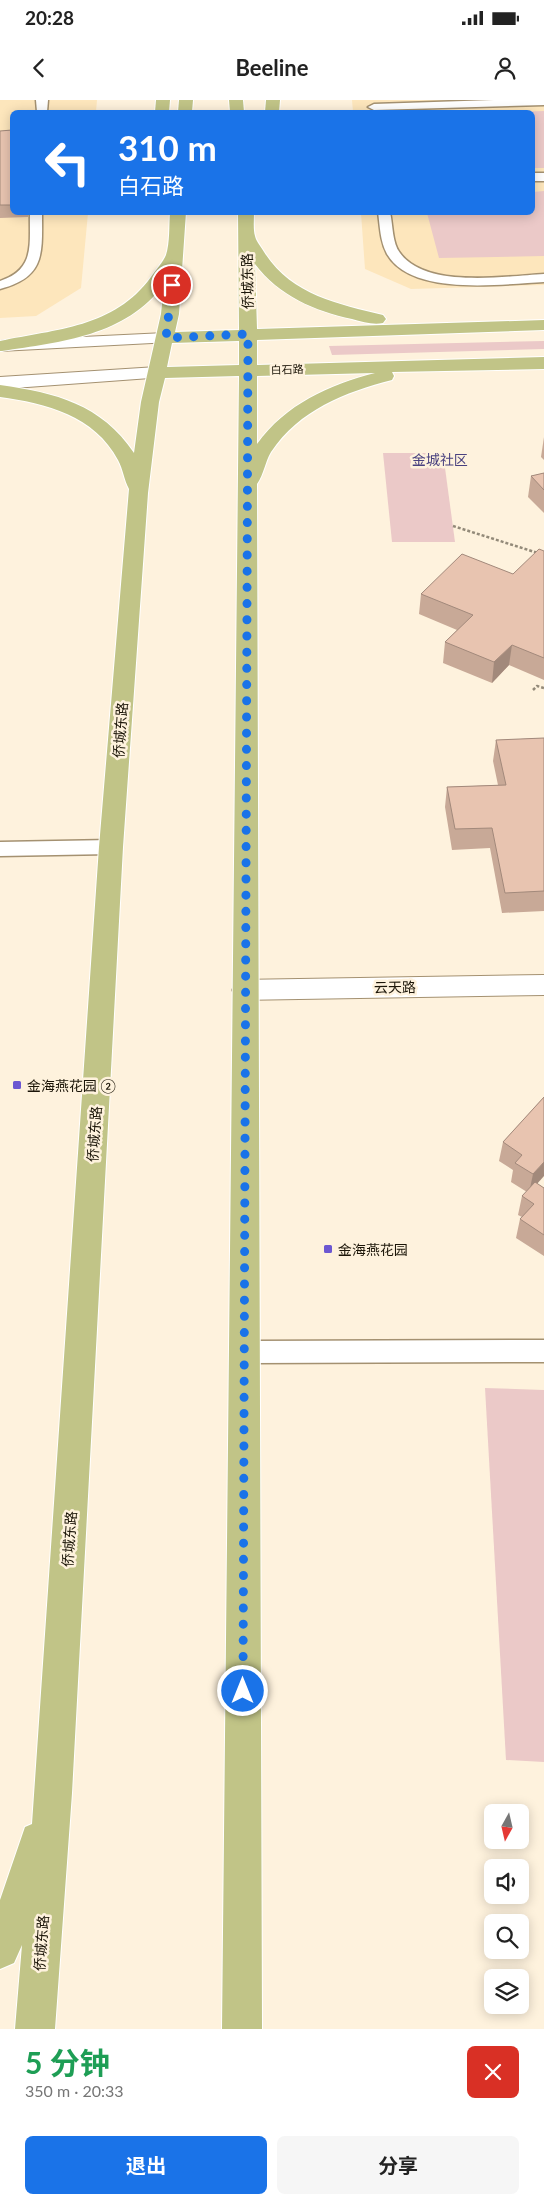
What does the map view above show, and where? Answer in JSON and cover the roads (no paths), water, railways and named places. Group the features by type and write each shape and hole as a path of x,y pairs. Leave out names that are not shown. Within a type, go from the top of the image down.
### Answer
{"main road":[{"name":"侨城东路","path":"35,2029 53,1793 111,847 138,493 150,402 170,314 178,215"},
{"name":"侨城东路","path":"242,2029 248,334 246,215"},
{"path":"246,235 270,272 287,287 320,304 371,318 453,327"},
{"path":"1,346 60,337 95,327 117,316 140,300 160,279 175,254"},
{"path":"1,346 248,334 544,325"},
{"name":"白石路","path":"0,383 157,373 544,363"},
{"path":"246,490 260,455 277,430 299,411 326,395 360,382 404,371 448,365"},
{"path":"0,391 51,400 74,408 98,422 114,438 128,459 138,493"},
{"name":"云天路","path":"245,990 544,984"},
{"path":"0,1949 12,1923 53,1793"}],"lane":[{"path":"374,107 544,102"},
{"path":"0,285 23,278 31,269 34,259 36,215"},
{"path":"385,215 391,248 396,256 413,270 425,276 455,280 544,278"},
{"path":"0,849 111,847"},
{"path":"244,1352 544,1351"}],"place":[{"name":"金海燕花园 ②","path":"17,1085"},
{"name":"金海燕花园","path":"328,1249"}],"district":[{"name":"金城社区","path":"440,459"}]}
